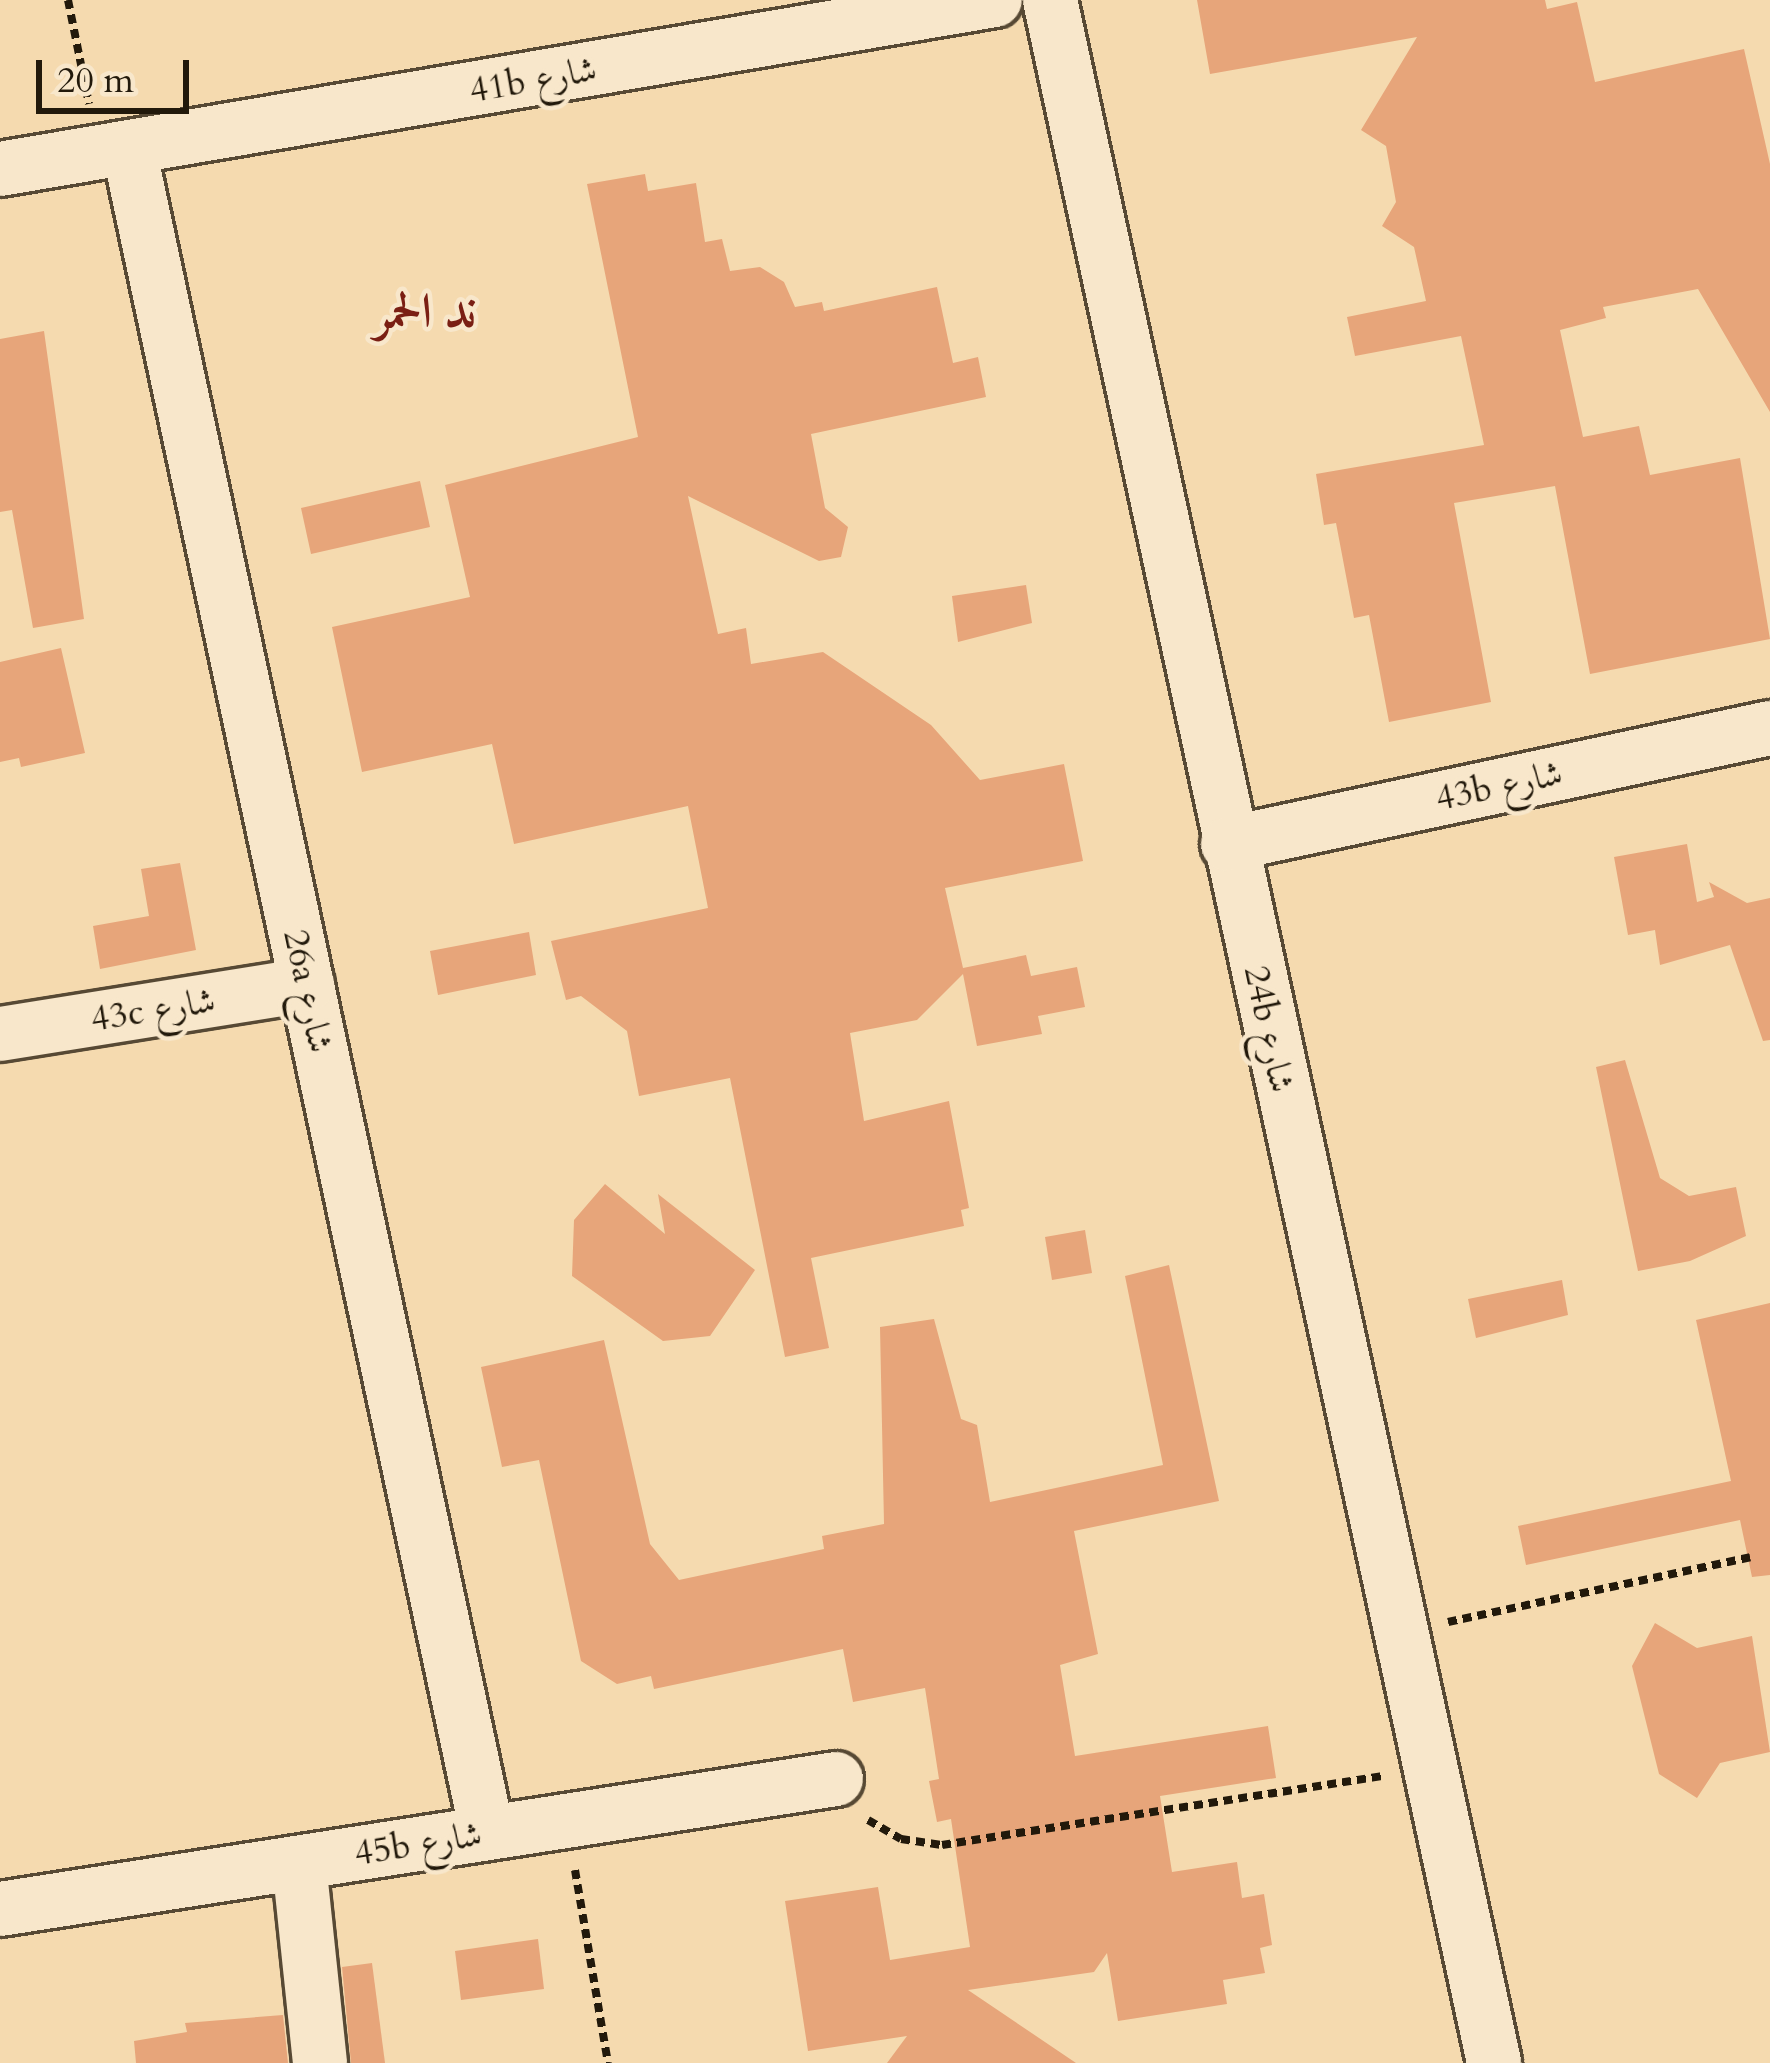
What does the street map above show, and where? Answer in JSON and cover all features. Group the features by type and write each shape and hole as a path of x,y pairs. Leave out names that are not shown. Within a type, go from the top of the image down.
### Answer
{"street":[{"name":"41b شارع","path":"0,169 994,0"},
{"name":"24b شارع","path":"1050,0 1492,2061"},
{"name":"26a شارع","path":"114,151 307,985 487,1832"},
{"name":"43b شارع","path":"1228,844 1770,728"},
{"name":"43c شارع","path":"0,1034 307,985"},
{"name":"45b شارع","path":"0,1910 823,1781"},
{"path":"299,1862 320,2063"}],"path":[{"path":"68,0 114,151"},
{"path":"1399,1633 1750,1557"},
{"path":"823,1781 901,1839 942,1845 1429,1769"},
{"path":"567,1821 608,2063"}],"building":[{"path":"1197,0 1545,0 1547,9 1577,2 1595,82 1744,49 1770,164 1770,412 1698,289 1603,307 1606,318 1560,330 1583,437 1639,426 1650,475 1740,458 1770,639 1590,674 1555,486 1454,503 1491,702 1389,722 1369,615 1354,618 1336,523 1324,525 1316,474 1484,445 1461,336 1355,356 1347,317 1426,301 1414,247 1382,226 1396,202 1386,146 1361,130 1417,37 1210,74"},
{"path":"645,174 648,191 696,183 705,242 722,239 730,271 760,267 784,282 795,307 822,302 824,311 937,287 953,363 978,357 986,397 811,434 825,508 848,527 841,557 819,561 688,496 718,634 746,628 751,664 823,652 931,725 980,780 1064,764 1083,861 945,888 963,968 1026,955 1031,976 1077,967 1085,1007 1038,1016 1042,1034 977,1046 963,974 917,1020 850,1033 864,1121 949,1101 969,1208 961,1210 964,1226 811,1258 829,1348 785,1357 730,1078 639,1096 627,1031 581,996 566,1000 551,941 708,908 688,806 514,844 492,744 362,772 332,627 470,597 445,485 638,437 587,184"},
{"path":"44,331 84,619 33,628 12,510 0,512 0,339"},
{"path":"420,481 430,527 311,554 301,508"},
{"path":"1026,585 1032,623 958,642 952,596"},
{"path":"61,648 85,753 21,767 19,758 0,762 0,662"},
{"path":"1687,844 1697,902 1714,897 1709,882 1747,903 1770,898 1770,1040 1763,1041 1730,945 1660,965 1655,930 1628,935 1614,857"},
{"path":"180,863 196,950 100,969 93,926 149,916 141,869"},
{"path":"529,932 536,975 438,995 430,951"},
{"path":"1625,1060 1660,1178 1689,1196 1736,1187 1746,1236 1690,1261 1638,1271 1596,1067"},
{"path":"605,1184 665,1234 658,1194 755,1270 710,1336 663,1341 572,1276 574,1220"},
{"path":"1085,1230 1092,1273 1052,1280 1045,1237"},
{"path":"1169,1265 1219,1501 1074,1531 1098,1654 1060,1665 1075,1756 1268,1726 1276,1778 1160,1796 1172,1872 1237,1862 1242,1898 1264,1894 1272,1945 1260,1948 1265,1973 1223,1980 1227,2004 1118,2021 1107,1953 1094,1972 968,1990 1076,2063 887,2063 907,2036 808,2051 785,1901 878,1887 890,1960 970,1947 951,1819 937,1822 929,1781 939,1779 925,1688 853,1702 843,1649 654,1689 651,1676 617,1684 581,1661 539,1460 502,1467 481,1367 604,1340 650,1544 679,1580 824,1549 822,1536 884,1524 880,1327 934,1319 961,1419 977,1425 990,1502 1163,1465 1125,1276"},
{"path":"1562,1280 1568,1315 1476,1338 1468,1299"},
{"path":"1770,1303 1770,1575 1752,1577 1740,1520 1526,1565 1518,1526 1731,1481 1696,1320"},
{"path":"1655,1623 1697,1648 1752,1636 1770,1752 1720,1763 1697,1798 1659,1774 1632,1666"},
{"path":"538,1939 544,1989 461,2000 455,1951"},
{"path":"372,1963 385,2063 351,2063 342,1967"},
{"path":"283,2015 288,2063 136,2063 134,2041 187,2032 185,2023"}],"district":[{"name":"ند الحمر","path":"425,312"}]}
